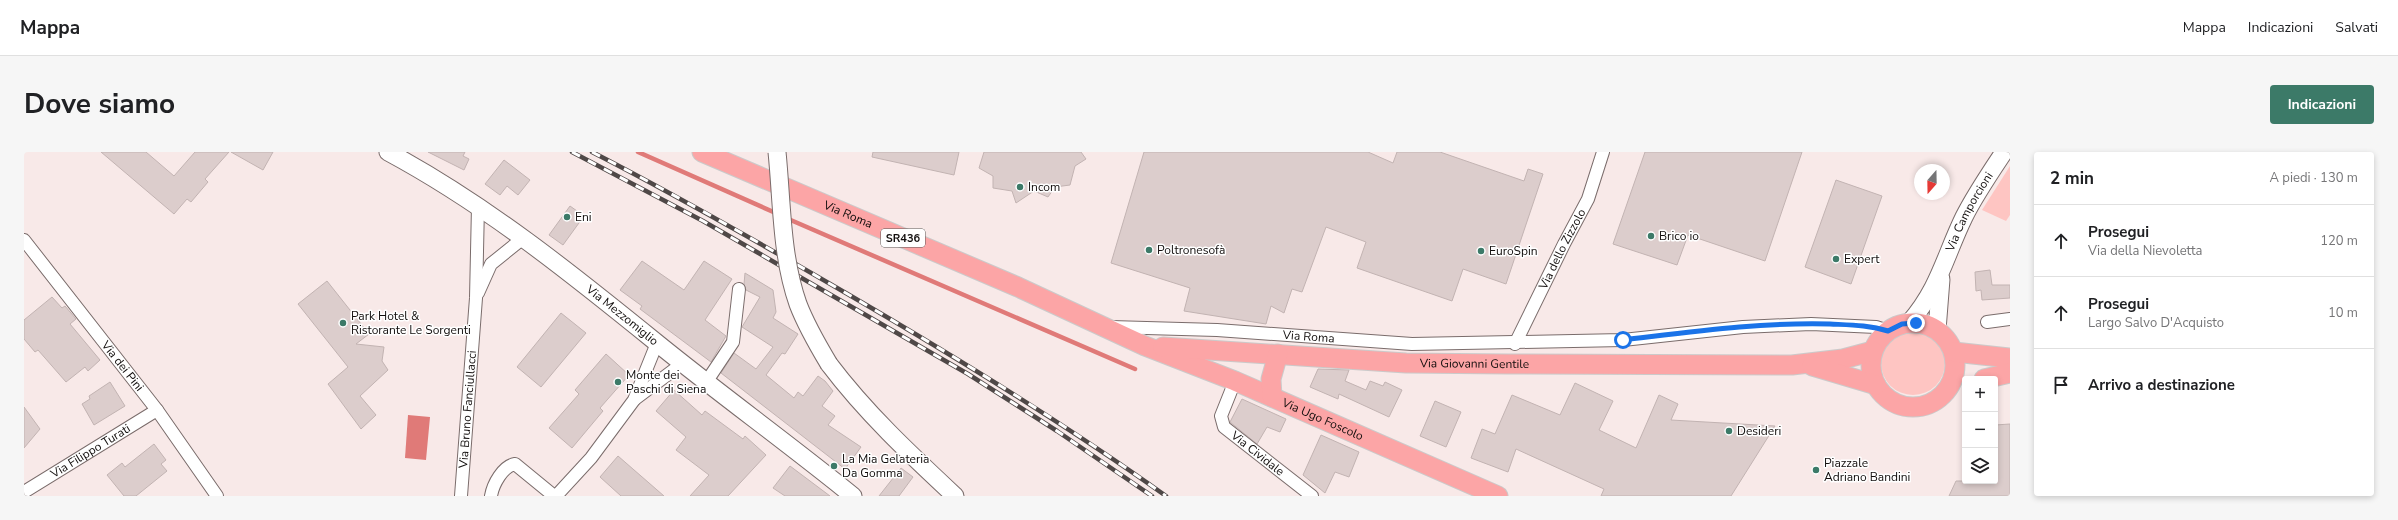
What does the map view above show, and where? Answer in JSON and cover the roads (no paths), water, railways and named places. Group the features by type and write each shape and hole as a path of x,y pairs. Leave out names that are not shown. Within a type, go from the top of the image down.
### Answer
{"main road":[{"name":"Via Mezzomiglio","path":"388,152 431,175 478,206 522,238 623,314 657,343 707,381 847,494"},
{"name":"Via Roma","path":"702,152 1018,287 1145,346"},
{"path":"777,152 788,265 798,303 812,337 829,364 851,394 884,430 955,496"},
{"name":"Via Camporcioni","path":"1941,275 1964,218 2004,152"},
{"path":"1909,323 1925,304 1941,275"},
{"path":"1937,330 1941,275"},
{"path":"1909,323 1924,324 1937,330 1947,340 1954,352 1957,386 1934,402 1915,408 1896,404 1887,399 1876,385 1871,368 1873,350 1877,343 1888,331 1909,323"},
{"name":"Via Giovanni Gentile","path":"1145,346 1406,363 1805,364"},
{"name":"Via Ugo Foscolo","path":"1145,346 1235,381 1498,496"},
{"path":"1805,364 1843,359 1873,350"},
{"path":"1954,352 2010,358"},
{"path":"1272,398 1271,379 1278,354"},
{"path":"1805,364 1876,385"},
{"path":"1997,376 2010,373"}],"street":[{"name":"Via dello Zizzolo","path":"1515,344 1564,244 1588,200 1603,152"},
{"name":"Via Bruno Fanciullacci","path":"461,496 476,298 478,206"},
{"name":"Via Bruno Fanciullacci","path":"476,298 491,264 522,238"},
{"name":"Via dei Pini","path":"24,240 157,410 217,496"},
{"path":"707,381 733,342 738,289"},
{"path":"1986,322 2010,319"},
{"name":"Via Roma","path":"1103,327 1217,330 1412,344 1515,344 1623,340 1743,327 1811,324 1876,327 1888,331"},
{"path":"491,496 495,482 510,465 515,464 555,496 591,458 634,400 657,343"},
{"path":"634,400 683,363"},
{"name":"Via Cividale","path":"1235,381 1221,416 1224,427 1312,496"},
{"name":"Via Filippo Turati","path":"24,492 157,410"}],"waterway":[{"path":"638,152 778,214"},
{"path":"786,218 1135,369"}],"railway":[{"path":"572,152 703,221 968,374 1057,431 1152,496"},
{"path":"592,152 658,186 851,296 1011,392 1128,469 1166,496"}],"place":[{"name":"Incom","path":"1020,187"},
{"name":"Eni","path":"567,217"},
{"name":"Brico io","path":"1651,236"},
{"name":"Poltronesofà","path":"1149,250"},
{"name":"EuroSpin","path":"1481,251"},
{"name":"Expert","path":"1836,259"},
{"name":"Park Hotel & Ristorante Le Sorgenti","path":"343,323"},
{"name":"Monte dei Paschi di Siena","path":"618,382"},
{"name":"Desideri","path":"1729,431"},
{"name":"La Mia Gelateria Da Gomma","path":"834,466"},
{"name":"Piazzale Adriano Bandini","path":"1816,470"}]}
